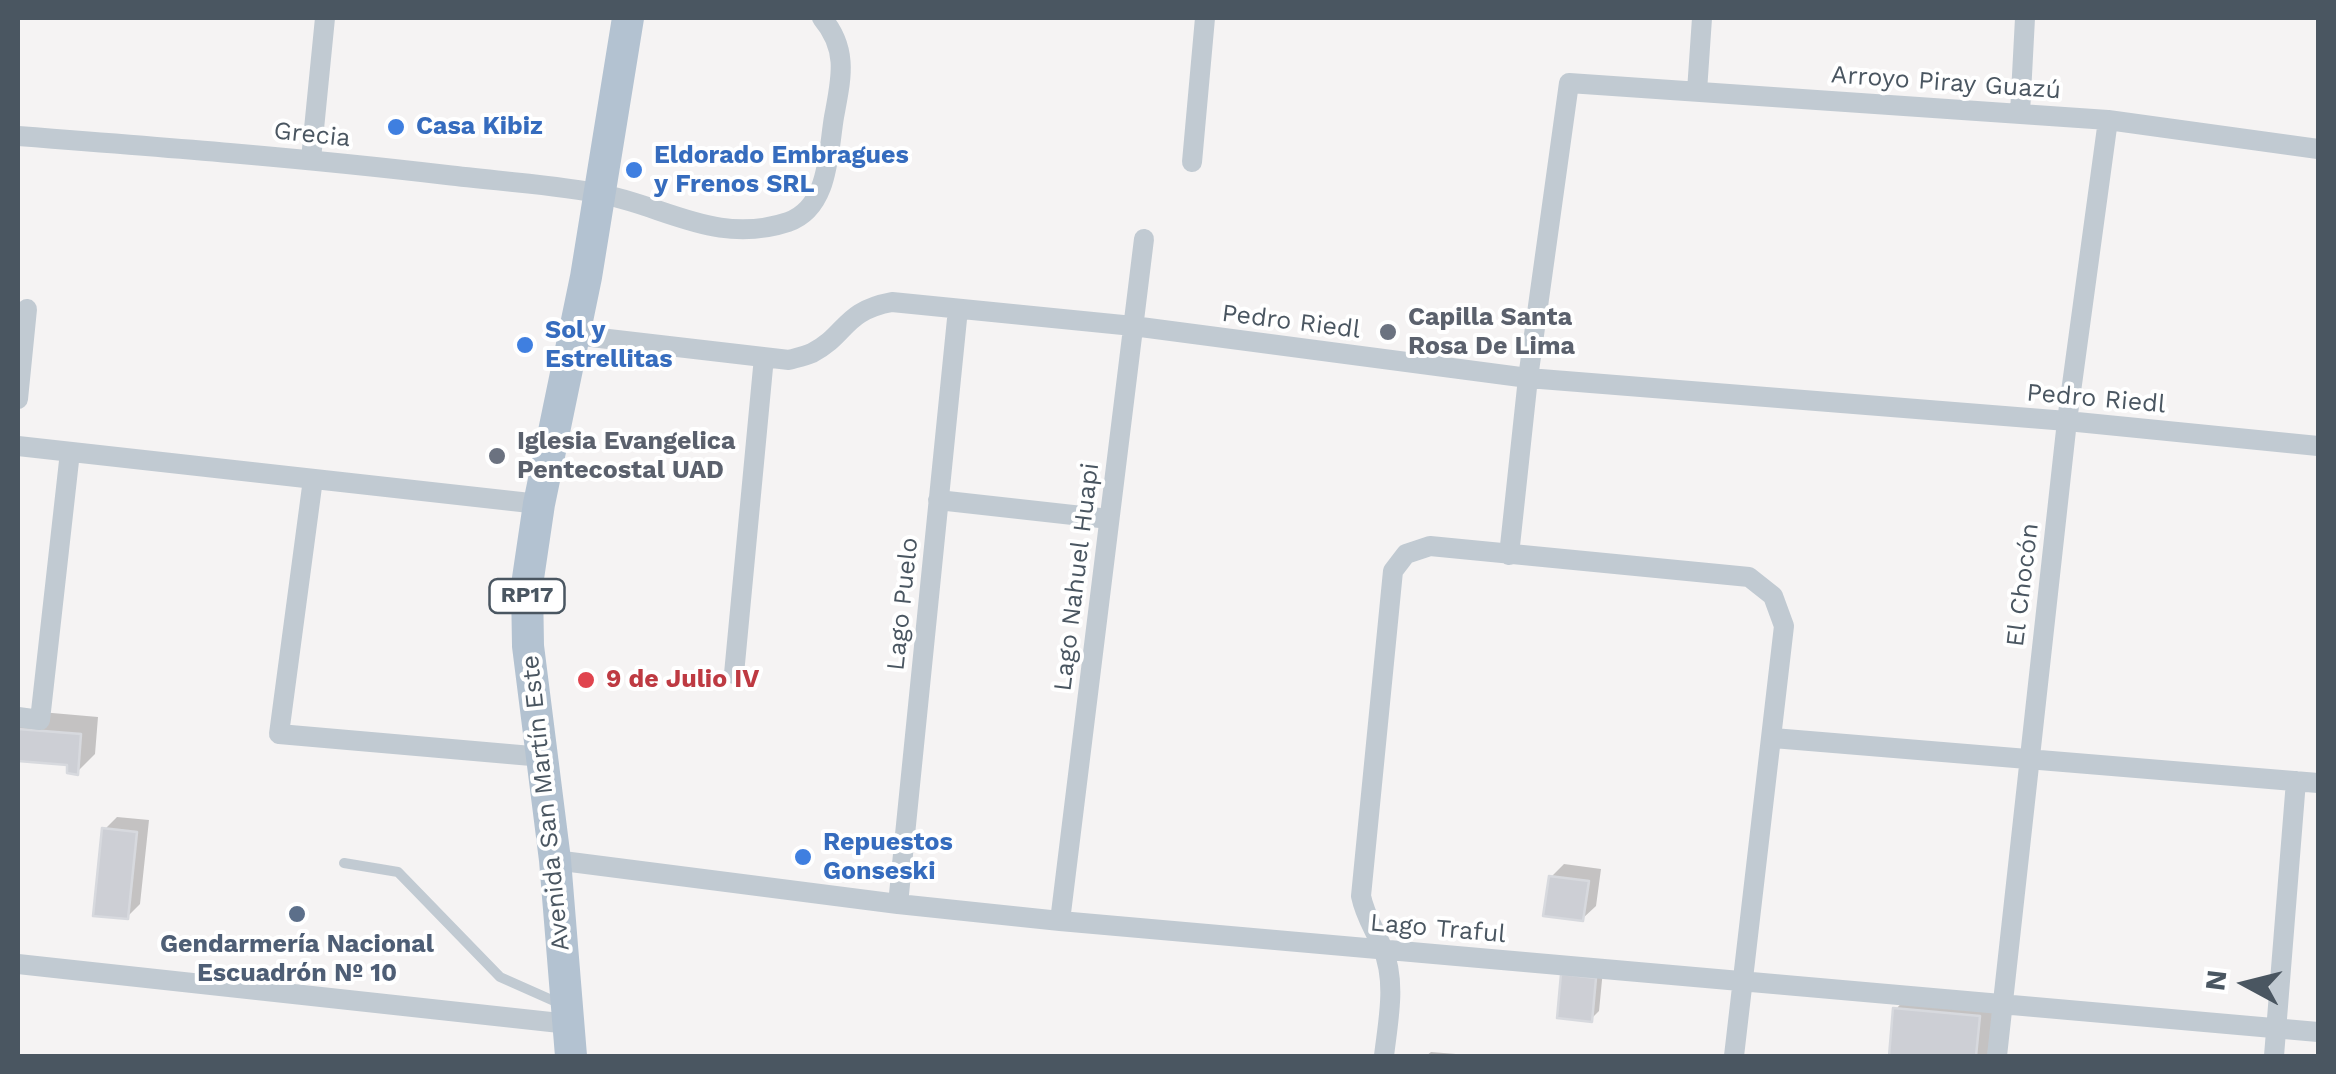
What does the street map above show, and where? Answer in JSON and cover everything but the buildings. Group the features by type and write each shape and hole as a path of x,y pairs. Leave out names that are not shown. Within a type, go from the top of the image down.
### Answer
{"main road":[{"name":"Avenida San Martín Este","path":"570,1030 555,860 528,646 527,585 539,504 600,194 628,18"}],"street":[{"path":"311,159 326,18"},
{"name":"Grecia","path":"18,136 311,159 600,194 724,230 790,221 810,209 823,183 843,64 832,30 822,18"},
{"path":"1192,162 1206,18"},
{"path":"1697,91 1702,18"},
{"path":"2020,112 2025,18"},
{"name":"Arroyo Piray Guazú","path":"1528,378 1569,82 2020,112 2318,149"},
{"name":"El Chocón","path":"1997,1056 2067,421 2108,120"},
{"name":"Lago Nahuel Huapi","path":"1060,921 1144,240"},
{"name":"Pedro Riedl","path":"574,335 789,360 814,352 854,314 892,302 1133,326 1528,378 2067,421 2318,446"},
{"path":"18,399 26,309"},
{"name":"Lago Puelo","path":"898,904 958,309"},
{"path":"734,674 764,357"},
{"path":"1509,555 1528,378"},
{"path":"18,446 539,504"},
{"path":"18,717 40,720 70,452"},
{"path":"313,478 279,734 543,757"},
{"path":"938,500 1110,520"},
{"path":"1384,1056 1391,988 1383,949 1365,917 1360,896 1393,571 1406,554 1430,546 1749,577 1773,596 1784,626 1734,1056"},
{"path":"1773,738 2318,783"},
{"path":"2274,1056 2296,781"},
{"name":"Lago Traful","path":"555,860 1060,921 2318,1032"},
{"path":"18,964 570,1030"}],"lane":[{"path":"344,863 398,872 500,977 570,1030"}],"place":[{"name":"Casa Kibiz","path":"396,127"},
{"name":"Eldorado Embragues y Frenos SRL","path":"634,170"},
{"name":"Capilla Santa Rosa De Lima","path":"1388,332"},
{"name":"Sol y Estrellitas","path":"525,345"},
{"name":"Iglesia Evangelica Pentecostal UAD","path":"497,456"},
{"name":"9 de Julio IV","path":"586,680"},
{"name":"Repuestos Gonseski","path":"803,857"},
{"name":"Gendarmería Nacional Escuadrón Nº 10","path":"297,914"}]}
